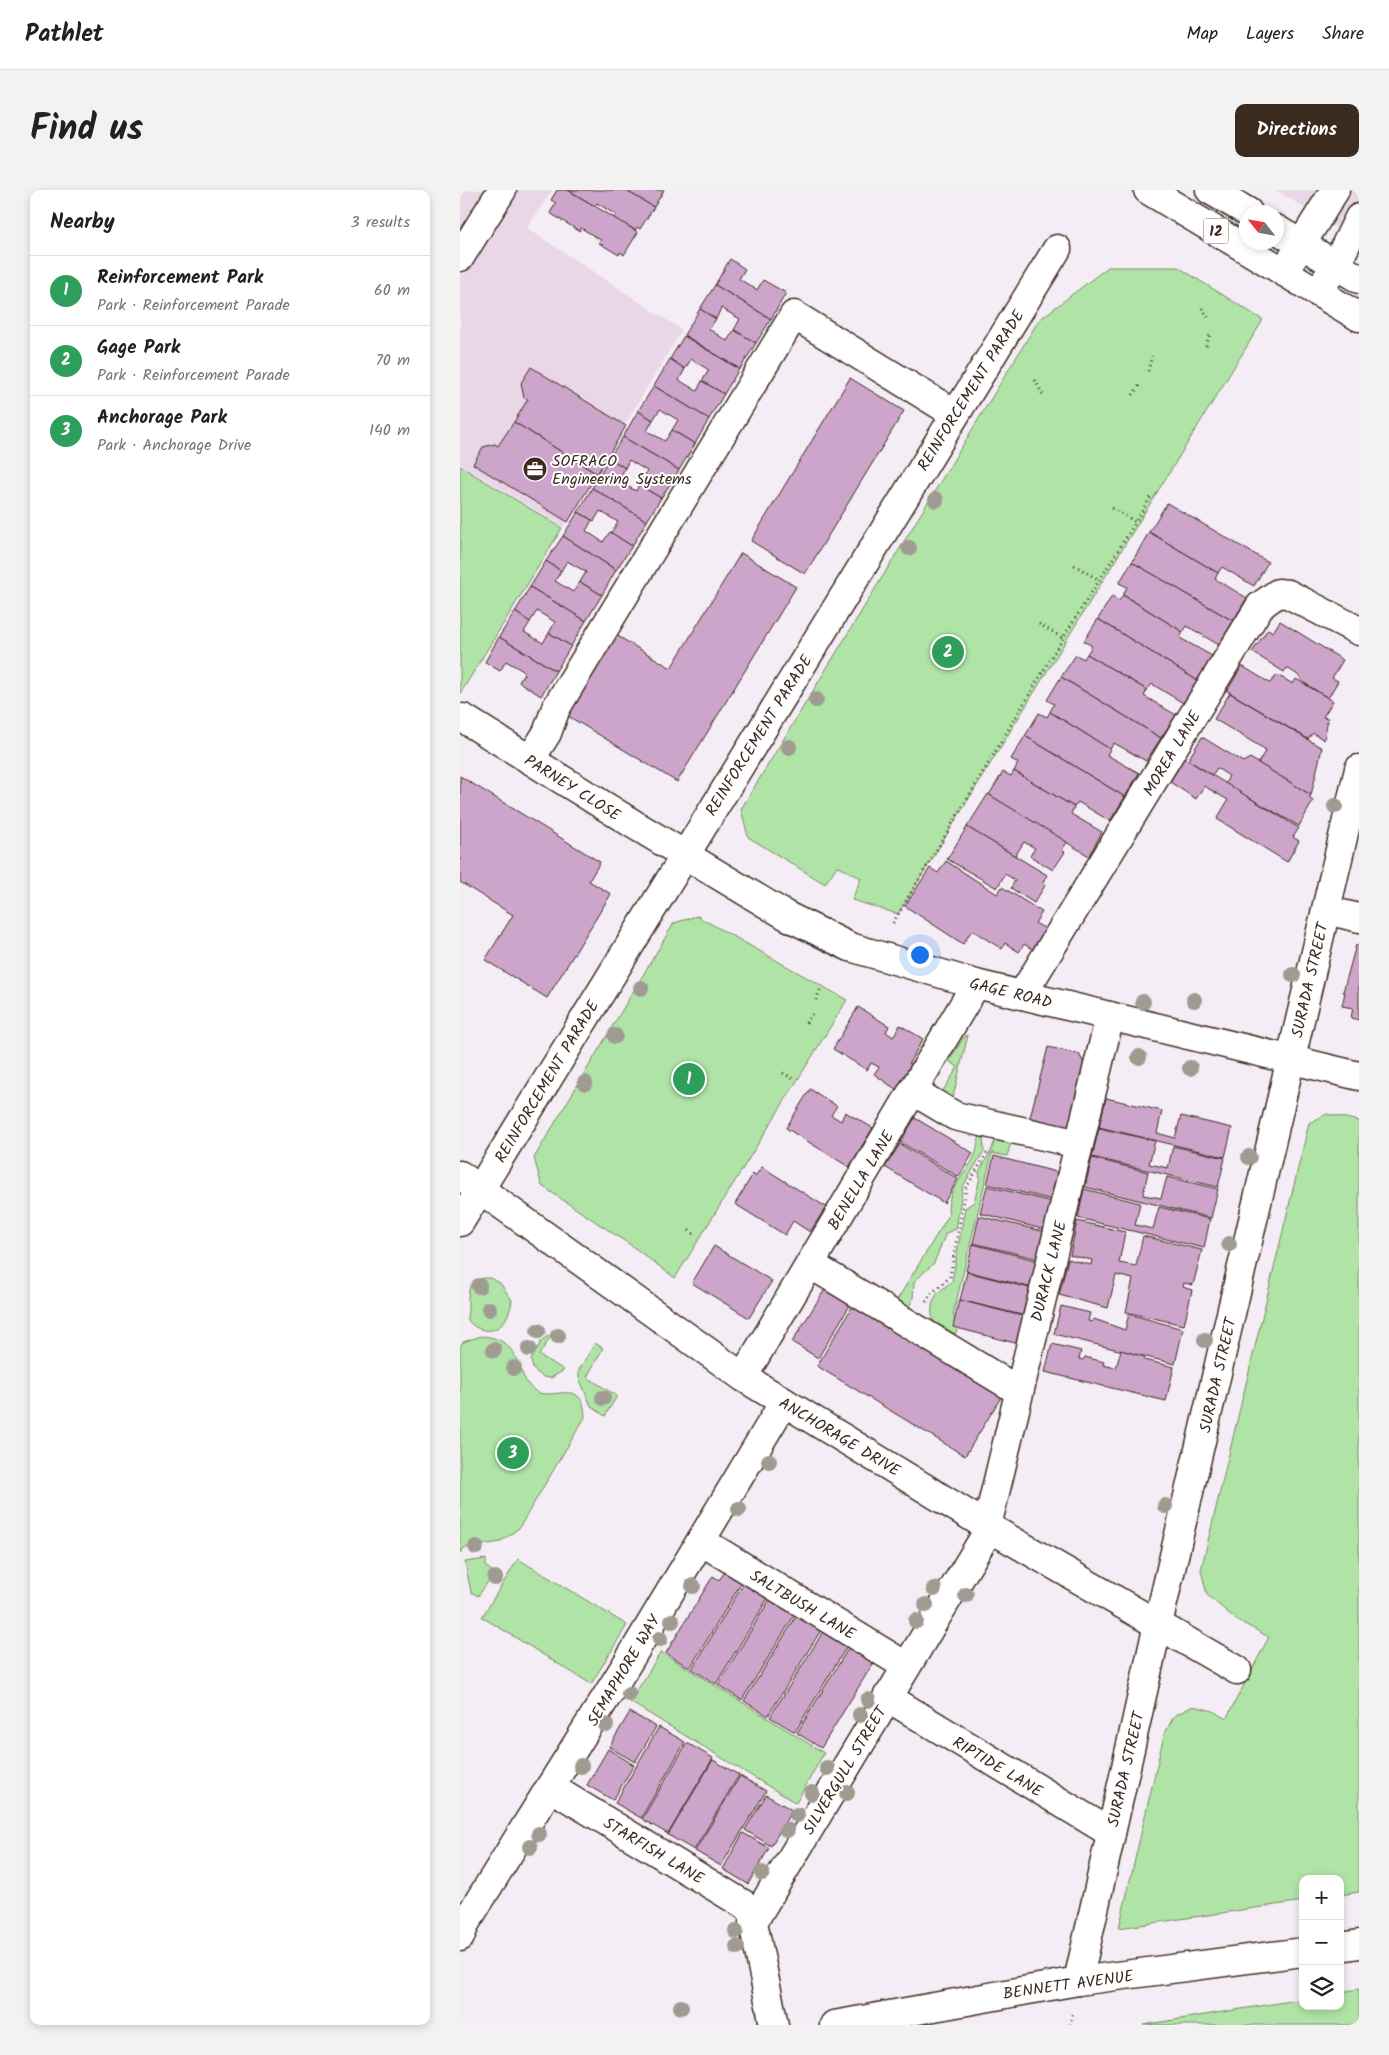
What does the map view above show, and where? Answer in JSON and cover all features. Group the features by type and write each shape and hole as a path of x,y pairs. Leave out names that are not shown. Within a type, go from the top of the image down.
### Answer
{"street":[{"path":"460,258 502,190"},
{"name":"12","path":"1148,190 1359,317"},
{"name":"12","path":"1210,190 1239,207"},
{"path":"1284,272 1336,190"},
{"path":"1318,292 1336,264 1359,218"},
{"path":"1284,234 1359,279"},
{"name":"REINFORCEMENT PARADE","path":"460,1222 470,1182 684,854 1057,249"},
{"path":"530,760 547,733 556,708 794,314 955,414"},
{"name":"MOREA LANE","path":"1022,995 1260,606 1278,593 1288,594 1359,630"},
{"name":"PARNEY CLOSE","path":"463,718 684,854"},
{"name":"SURADA STREET","path":"1078,1981 1158,1624 1359,769"},
{"name":"GAGE ROAD","path":"684,854 787,916 836,941 878,957 976,984 1291,1058 1359,1076"},
{"path":"1326,910 1359,918"},
{"name":"BENELLA LANE","path":"742,1377 976,984"},
{"name":"DURACK LANE","path":"988,1527 1110,1016"},
{"path":"913,1090 955,1116 1079,1144"},
{"name":"ANCHORAGE DRIVE","path":"470,1182 564,1252 742,1377 988,1527 1237,1670"},
{"path":"810,1264 1019,1391"},
{"name":"SEMAPHORE WAY","path":"460,1937 466,1922 550,1788 784,1402"},
{"name":"SILVERGULL STREET","path":"774,2025 753,1931 753,1922 988,1527"},
{"name":"SALTBUSH LANE","path":"701,1541 906,1666"},
{"name":"RIPTIDE LANE","path":"887,1697 1111,1833"},
{"name":"STARFISH LANE","path":"550,1788 758,1913"},
{"path":"1344,1946 1359,1944"},
{"name":"BENNETT AVENUE","path":"834,2025 1078,1981 1299,1953"}],"path":[{"path":"1202,308 1208,317"},
{"path":"1206,346 1210,334"},
{"path":"1148,371 1152,356"},
{"path":"1035,380 1044,397"},
{"path":"1133,395 1140,383"},
{"path":"893,923 1063,638 1151,496"},
{"path":"1112,508 1136,522"},
{"path":"1074,565 1099,580"},
{"path":"1039,624 1063,638"},
{"path":"816,1000 821,988"},
{"path":"806,1024 812,1014"},
{"path":"783,1073 795,1080"},
{"path":"913,1327 931,1294 950,1277 966,1188 990,1147 990,1124"},
{"path":"689,1230 696,1236"}],"shaded area":[{"path":"460,190 552,190 527,228 682,330 563,527 460,464"},
{"path":"1276,190 1359,190 1359,242"}],"green space":[{"path":"1108,267 1178,267 1263,320 898,914 852,900 861,878 837,866 825,884 748,837 741,809 1039,320"},
{"path":"460,466 562,528 460,694"},
{"path":"697,916 847,1000 675,1278 632,1246 542,1186 534,1158 674,923"},
{"path":"968,1035 952,1101 941,1094 958,1067 949,1061 964,1037"},
{"path":"1327,1114 1359,1121 1359,1892 1344,1894 1344,1875 1299,1875 1299,1902 1119,1928 1164,1735 1174,1716 1193,1706 1213,1711 1226,1719 1269,1637 1237,1620 1207,1595 1201,1570 1309,1123"},
{"path":"980,1137 983,1137 984,1151 963,1186 956,1229 946,1233 934,1263 914,1282 913,1298 909,1307 897,1300 949,1215 948,1207 953,1191 975,1155"},
{"path":"995,1140 1011,1143 1007,1156 992,1153 953,1315 959,1327 955,1334 933,1321 933,1303 937,1294 952,1282 965,1208 974,1202 980,1178 979,1172"},
{"path":"482,1278 490,1278 500,1283 512,1300 509,1312 503,1323 493,1330 487,1330 475,1327 468,1320 468,1297 472,1283"},
{"path":"553,1333 539,1355 564,1370 551,1378 543,1377 533,1369 531,1360 542,1340"},
{"path":"481,1336 495,1338 512,1351 528,1385 535,1391 542,1394 566,1393 579,1397 583,1405 585,1417 519,1528 500,1542 464,1548 460,1553 460,1347 463,1342"},
{"path":"595,1343 603,1348 587,1377 617,1396 605,1416 591,1406 579,1378 579,1370"},
{"path":"486,1559 486,1567 492,1571 490,1579 478,1596 471,1592 465,1562"},
{"path":"518,1559 627,1625 591,1684 482,1617"},
{"path":"661,1652 824,1753 796,1803 630,1702"},
{"path":"1359,1989 1359,2025 1143,2025 1299,2000 1299,2010 1344,2010 1344,1991"}],"building":[{"path":"557,190 568,190 638,232 624,255 620,252 619,255 599,243 601,240 581,228 579,231 550,213 556,203 551,200"},
{"path":"568,190 625,190 654,207 640,229 637,227 635,230 614,218 616,215 597,203 595,206"},
{"path":"625,190 664,190 654,207"},
{"path":"730,259 745,269 739,279 757,290 763,280 786,293 771,319 715,285"},
{"path":"715,285 771,319 756,343 734,330 740,319 721,308 716,319 700,309"},
{"path":"700,309 716,319 709,329 727,341 734,330 756,343 740,369 684,335"},
{"path":"684,336 739,369 724,394 702,381 709,370 691,359 685,369 670,359"},
{"path":"670,359 685,369 679,380 697,391 702,381 724,394 709,419 654,386"},
{"path":"531,367 626,426 597,474 514,422 528,399 524,398 521,383"},
{"path":"850,378 904,411 805,574 751,541"},
{"path":"654,386 709,419 695,444 672,430 678,420 660,409 653,420 638,411"},
{"path":"638,411 653,420 647,431 665,441 672,430 695,444 679,470 623,437"},
{"name":"SOFRACO Engineering Systems","path":"514,422 597,474 568,522 473,464 483,447 495,444 498,446"},
{"path":"623,437 679,470 661,498 639,485 647,471 629,460 625,468 609,458"},
{"path":"609,458 625,468 618,481 636,491 639,485 661,498 647,521 592,488"},
{"path":"592,488 647,521 632,546 611,533 618,522 600,511 594,521 578,512"},
{"path":"1167,503 1268,562 1254,586 1222,567 1218,573 1149,532"},
{"path":"578,512 592,520 586,531 603,542 610,532 632,546 616,570 563,536"},
{"path":"1149,532 1218,573 1215,579 1247,598 1233,621 1132,562"},
{"path":"563,536 616,570 602,595 580,582 586,572 567,561 561,571 546,561"},
{"path":"741,553 796,587 677,782 563,713 587,672 593,675 616,635 671,668"},
{"path":"546,561 561,571 555,581 573,592 580,582 602,595 586,621 530,587"},
{"path":"1132,562 1233,621 1219,645 1187,626 1183,632 1123,595 1127,587 1119,583"},
{"path":"530,587 586,621 571,646 549,633 555,622 537,611 530,622 515,612"},
{"path":"1123,595 1183,632 1180,638 1212,656 1198,681 1098,619 1112,596 1119,601"},
{"path":"515,612 530,622 524,632 543,643 549,633 571,646 556,671 499,637"},
{"path":"1098,619 1198,681 1183,703 1152,684 1147,690 1087,654 1092,646 1084,641"},
{"path":"1280,621 1343,660 1332,678 1338,681 1328,698 1303,682 1298,675 1287,668 1284,672 1252,652 1268,629 1273,632"},
{"path":"499,637 556,671 541,696 519,682 525,672 506,661 500,671 485,662"},
{"path":"1087,654 1147,690 1144,696 1176,715 1161,738 1061,677 1076,655 1084,659"},
{"path":"1242,666 1270,683 1277,675 1293,684 1296,679 1333,701 1323,717 1328,718 1324,740 1313,733 1308,739 1227,691"},
{"path":"1061,677 1161,738 1146,761 1114,743 1110,749 1050,712 1054,704 1047,700"},
{"path":"1230,693 1322,748 1311,795 1258,763 1266,750 1214,719"},
{"path":"1050,712 1110,749 1107,755 1139,773 1125,797 1025,736 1039,713 1047,717"},
{"path":"1025,736 1125,797 1110,821 1078,802 1074,807 1014,771 1018,763 1011,759"},
{"path":"1202,737 1243,762 1250,758 1311,795 1309,798 1313,801 1299,826 1225,784 1229,776 1217,768 1212,775 1188,760"},
{"path":"1184,758 1299,828 1293,837 1299,841 1287,862 1217,819 1228,800 1204,786 1196,799 1170,782"},
{"path":"1014,771 1074,807 1071,814 1102,832 1089,856 989,795 1003,772 1011,776"},
{"path":"460,776 600,862 589,881 611,894 547,998 485,960 513,915 460,882"},
{"path":"988,794 1067,842 1062,850 1065,852 1053,870 1030,856 1035,848 1024,842 1015,856 967,827"},
{"path":"967,827 1047,875 1043,882 1046,884 1034,903 1011,888 1015,880 1005,874 997,888 947,859"},
{"path":"946,861 997,894 1002,887 1042,912 1035,923 1046,929 1033,950 1024,944 1019,952 1005,943 1002,949 972,930 963,944 905,906 930,868 938,873"},
{"path":"1356,945 1359,945 1359,1020 1351,1018 1353,1008 1342,1006 1345,992 1343,992"},
{"path":"858,1007 889,1026 886,1032 893,1037 900,1025 923,1039 909,1063 913,1065 897,1090 874,1074 879,1067 871,1063 867,1070 833,1049"},
{"path":"1048,1047 1079,1054 1085,1065 1069,1130 1029,1121"},
{"path":"810,1089 837,1106 831,1115 841,1121 845,1112 873,1128 849,1167 786,1128"},
{"path":"1106,1098 1162,1111 1157,1133 1175,1138 1181,1116 1232,1128 1225,1157 1099,1127"},
{"path":"915,1118 973,1153 959,1177 900,1142"},
{"path":"1099,1128 1155,1141 1149,1164 1168,1168 1173,1146 1225,1158 1218,1187 1092,1157"},
{"path":"900,1144 958,1179 944,1203 885,1167"},
{"path":"994,1156 1060,1173 1053,1200 987,1184"},
{"path":"1092,1158 1148,1172 1143,1195 1161,1198 1167,1177 1218,1189 1211,1218 1085,1187"},
{"path":"762,1167 826,1207 810,1232 793,1221 785,1235 735,1204 753,1174 755,1176"},
{"path":"987,1186 1053,1202 1046,1230 980,1213"},
{"path":"1084,1189 1140,1203 1135,1225 1153,1229 1159,1207 1210,1219 1204,1248 1078,1218"},
{"path":"979,1216 1046,1232 1039,1259 973,1243"},
{"path":"1077,1221 1125,1232 1119,1263 1136,1266 1143,1236 1202,1250 1193,1285 1184,1283 1183,1287 1192,1290 1184,1325 1126,1312 1133,1279 1116,1275 1108,1308 1059,1295 1068,1259 1091,1265 1092,1260 1070,1255"},
{"path":"973,1244 1039,1261 1033,1288 966,1271"},
{"path":"714,1246 772,1281 749,1318 692,1283"},
{"path":"967,1272 1033,1289 1026,1316 960,1300"},
{"path":"827,1286 852,1302 818,1358 792,1342"},
{"path":"959,1300 1026,1317 1019,1344 953,1327"},
{"path":"854,1304 1003,1394 965,1456 817,1366"},
{"path":"1061,1306 1090,1313 1088,1321 1092,1322 1094,1319 1125,1330 1129,1314 1183,1329 1175,1364 1054,1334"},
{"path":"1052,1344 1081,1351 1079,1359 1083,1360 1085,1357 1104,1362 1103,1365 1116,1368 1121,1350 1145,1357 1144,1360 1174,1367 1166,1401 1045,1372"},
{"path":"725,1572 742,1582 690,1668 666,1653 713,1576 719,1580"},
{"path":"744,1583 768,1598 716,1684 692,1669"},
{"path":"770,1599 795,1614 742,1700 718,1685"},
{"path":"797,1615 821,1630 768,1716 744,1701"},
{"path":"823,1632 847,1646 795,1732 770,1717"},
{"path":"849,1647 874,1662 821,1748 797,1733"},
{"path":"630,1712 656,1727 635,1762 609,1747"},
{"path":"659,1727 685,1742 641,1818 615,1803"},
{"path":"687,1743 713,1758 668,1834 642,1819"},
{"path":"608,1749 634,1765 613,1800 587,1785"},
{"path":"713,1760 739,1775 694,1850 668,1835"},
{"path":"740,1776 766,1791 721,1866 695,1851"},
{"path":"766,1795 792,1810 771,1846 745,1830"},
{"path":"743,1833 769,1848 748,1884 723,1869"}],"place":[{"name":"SOFRACO Engineering Systems","path":"535,469"},
{"name":"Gage Park","path":"948,652"},
{"name":"Reinforcement Park","path":"689,1079"},
{"name":"Anchorage Park","path":"513,1453"}]}
